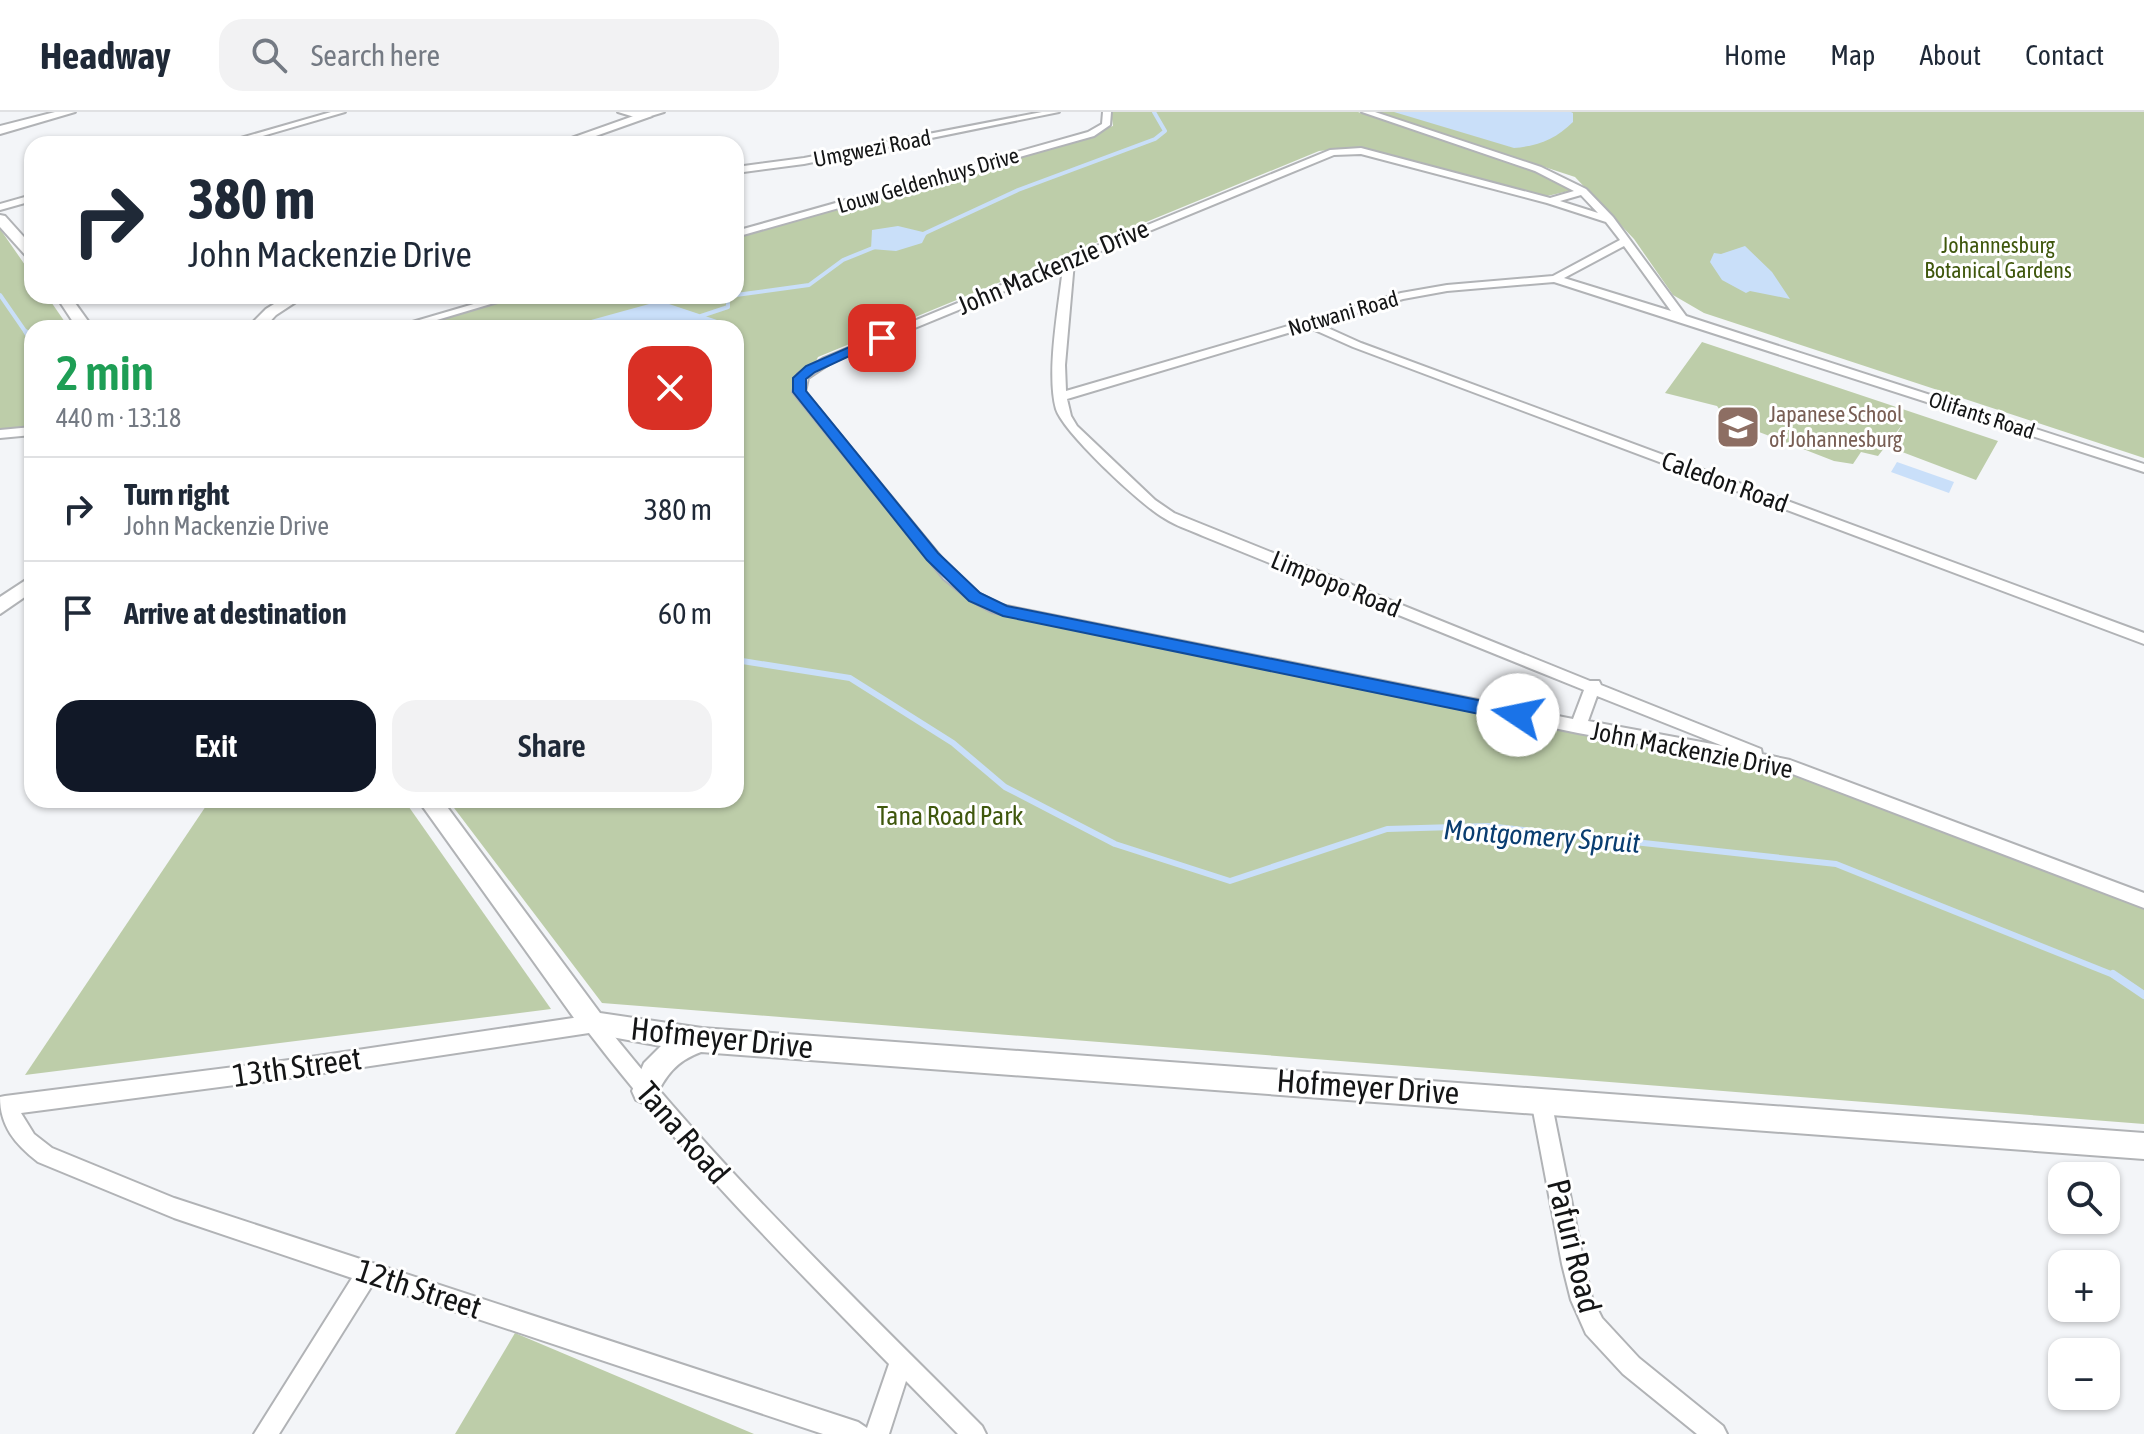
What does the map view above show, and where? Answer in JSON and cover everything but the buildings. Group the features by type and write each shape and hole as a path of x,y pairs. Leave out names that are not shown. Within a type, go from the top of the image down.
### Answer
{"main road":[{"path":"2,130 69,112"},
{"path":"579,136 619,112"},
{"path":"587,136 646,116"},
{"path":"0,219 24,245"},
{"path":"263,320 284,304"},
{"path":"0,607 24,588"},
{"name":"Tana Road","path":"435,808 593,1024"},
{"name":"Hofmeyer Drive","path":"593,1024 702,1040 2144,1146"},
{"path":"645,1091 650,1076 664,1058 684,1045 702,1040"}],"street":[{"path":"254,136 341,112"},
{"path":"619,112 646,116 660,112"},
{"name":"Umgwezi Road","path":"744,169 804,161 1055,112"},
{"name":"Louw Geldenhuys Drive","path":"744,232 1091,134 1106,125 1107,112"},
{"path":"1366,112 1538,169 1583,191 1609,219 1682,318"},
{"name":"John Mackenzie Drive","path":"1609,219 1361,151 1343,150 1317,157 828,360 800,378 799,392 957,583 975,597 1003,611 1578,727 1784,764 2144,901"},
{"path":"1550,201 1583,191"},
{"path":"0,207 24,200"},
{"name":"Notwani Road","path":"1060,397 1424,292 1555,279 1626,241"},
{"name":"Limpopo Road","path":"1069,260 1059,365 1061,406 1073,428 1150,503 1169,516 1784,764"},
{"name":"Olifants Road","path":"1555,279 2144,468"},
{"path":"427,320 484,304"},
{"name":"Caledon Road","path":"1308,323 1357,345 2144,639"},
{"path":"0,434 24,432"},
{"path":"1578,727 1594,685"},
{"name":"Tana Road","path":"593,1024 645,1091 736,1193 974,1434"},
{"name":"13th Street","path":"3,1106 297,1068 593,1024"},
{"name":"Pafuri Road","path":"1541,1100 1573,1264 1582,1300 1594,1326 1631,1366 1715,1434"},
{"name":"12th Street","path":"3,1106 27,1141 56,1161 174,1208 858,1434"},
{"path":"266,1434 368,1272"},
{"path":"877,1434 902,1359"}],"green space":[{"name":"Tana Road Park","path":"1111,112 1358,112 1542,173 1573,190 1543,197 1358,147 1319,151 818,357 803,388 955,579 1000,608 1779,758 2144,907 2144,1124 602,1003 454,808 744,808 744,320 422,320 480,304 744,304 744,230 1113,126"},
{"name":"Johannesburg Botanical Gardens","path":"1378,112 2144,112 2144,458 1704,313 1673,295 1634,239 1575,177"},
{"path":"0,229 24,264 24,304 52,304 64,320 24,320 24,427 0,429"},
{"path":"1702,342 1998,441 1976,480 1889,447 1902,425 1878,456 1861,452 1853,464 1834,461 1759,432 1759,426 1722,413 1717,406 1665,393"},
{"path":"205,808 410,808 551,1009 25,1075"},
{"path":"515,1333 754,1434 455,1434"}],"water":[{"path":"1394,112 1571,112 1573,122 1546,141 1514,148"},
{"path":"898,226 927,233 922,243 896,251 871,249 872,230"},
{"path":"1745,246 1772,272 1790,299 1750,291 1746,293 1722,280 1710,262 1714,253 1721,254"},
{"path":"649,304 669,304 717,320 591,320"},
{"path":"1897,462 1954,482 1949,493 1891,472"}],"waterway":[{"path":"921,235 1018,190 1155,139 1165,131 1154,112"},
{"path":"744,294 809,285 843,260 875,247"},
{"path":"0,295 24,330"},
{"path":"701,316 728,307 728,304"},
{"name":"Montgomery Spruit","path":"744,661 850,678 953,743 1005,787 1115,844 1230,881 1387,829 1488,826 1836,864 2116,976"},
{"name":"Montgomery Spruit","path":"2116,976 2144,995"}],"place":[{"name":"Japanese School of Johannesburg","path":"1738,427"}],"route":[{"path":"882,338 810,369 800,378 799,392 933,557 975,597 1003,611 1518,715"}]}
